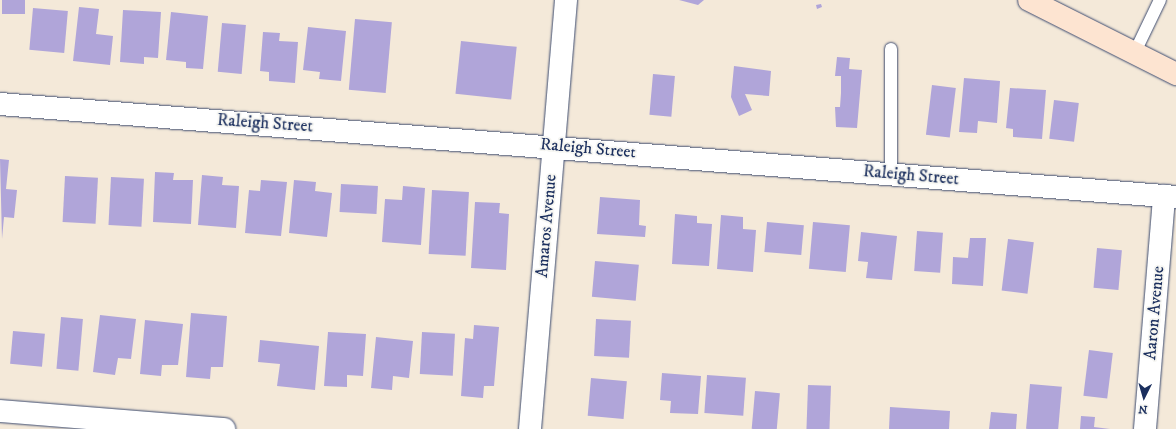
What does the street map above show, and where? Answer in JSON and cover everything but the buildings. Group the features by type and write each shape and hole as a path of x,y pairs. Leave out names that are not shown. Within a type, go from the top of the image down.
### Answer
{"street":[{"name":"Amaros Avenue","path":"530,429 566,0"},
{"path":"1029,0 1176,74"},
{"name":"Raleigh Street","path":"0,104 554,146 1170,197"},
{"name":"Aaron Avenue","path":"1145,429 1170,197"},
{"path":"0,411 224,429"}],"lane":[{"path":"1134,54 1160,0"},
{"path":"891,49 891,174"}]}
